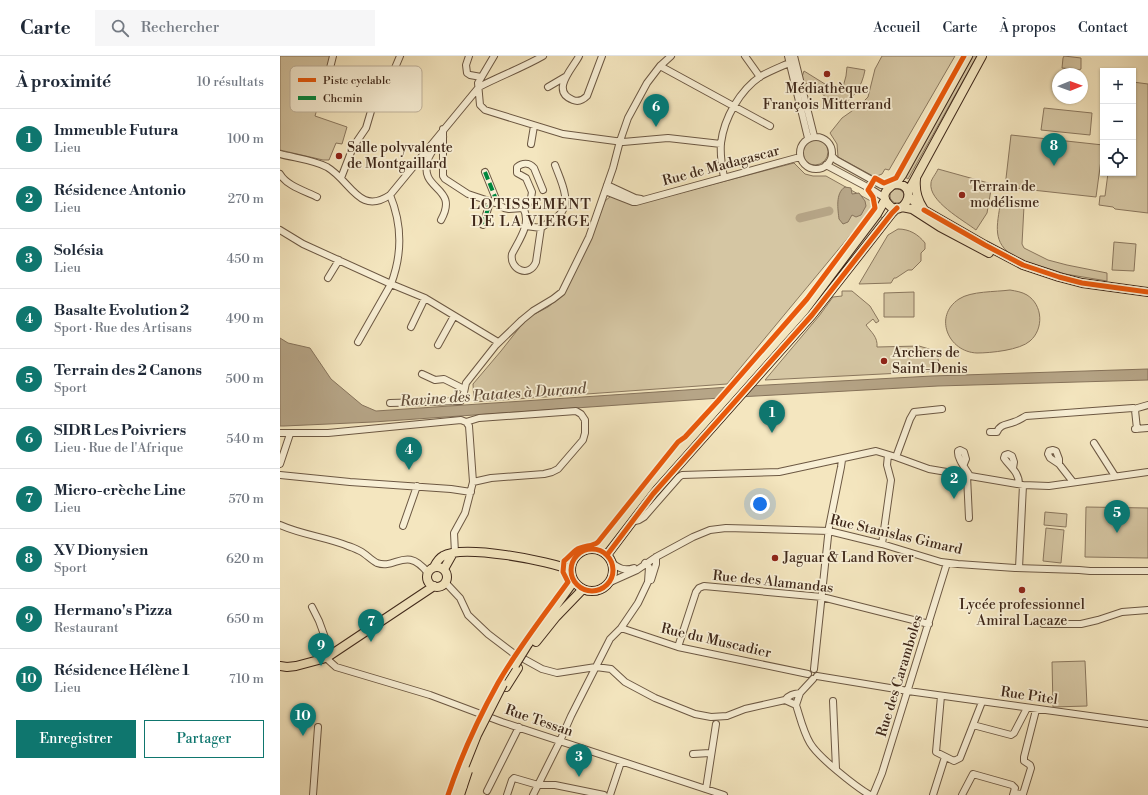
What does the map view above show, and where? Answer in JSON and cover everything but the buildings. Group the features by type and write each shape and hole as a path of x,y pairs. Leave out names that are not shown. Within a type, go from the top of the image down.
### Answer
{"main road":[{"path":"597,550 650,484 804,311 877,214 885,199 885,192 903,172 968,56"},
{"path":"609,559 631,522 665,479 812,315 892,213 907,203 908,194 916,174 982,56"},
{"path":"916,174 915,188 924,210"},
{"path":"892,185 902,186 924,210 984,245 1023,265 1082,283 1148,292"},
{"path":"885,199 890,206 912,209 940,227 984,251 1014,264 1023,265"},
{"path":"557,565 564,565 572,561 584,550 597,550 609,559 613,569 612,576 603,588 589,591 582,589 574,581 571,570 572,561"},
{"path":"444,569 454,553"},
{"path":"444,569 447,576 445,582 440,586 431,585 427,580 436,561 444,555 454,553 494,553 557,565 571,570"},
{"path":"431,570 444,569"},
{"path":"454,795 460,785 477,735 504,686 574,581"},
{"path":"280,666 287,668 328,656 421,595 431,585"},
{"path":"530,646 582,589"},
{"path":"460,785 460,795"}],"street":[{"path":"331,66 333,56"},
{"path":"396,66 400,56"},
{"path":"469,56 466,64 467,73 481,77"},
{"path":"494,56 481,77 479,87 480,105 483,109 563,134 629,142 668,138 721,144"},
{"path":"280,154 315,162 327,167 341,178 363,200 376,202 383,200 390,195 479,87 543,56"},
{"path":"579,56 565,77 563,86 567,97 575,101 584,99 590,91 602,56"},
{"path":"390,403 461,401 464,389 470,377 498,342 533,311 553,300 562,292 588,241 616,160 620,141 628,118 647,83 660,66 671,56"},
{"path":"745,56 760,77"},
{"path":"794,56 811,137"},
{"path":"724,177 721,144 725,126 733,107 744,92 760,77 788,59 811,137"},
{"path":"660,66 770,126"},
{"path":"548,87 565,77"},
{"path":"341,178 353,147 366,128 371,112"},
{"path":"531,144 534,126"},
{"path":"443,129 443,176 445,179 468,194 498,204 504,208 522,208 528,204 532,198 532,192 526,178 517,173 517,167 520,165 531,165 534,168 542,190"},
{"path":"441,220 446,211 446,201 442,193 429,179 427,162 443,137"},
{"path":"811,137 821,137 826,141 832,150 832,156 826,165 816,169 811,168 802,162 800,157 801,146 811,137"},
{"path":"832,156 836,160 881,185 892,185"},
{"name":"Rue de Madagascar","path":"606,188 633,202 800,157"},
{"path":"526,226 541,228 563,212 565,206 564,194 555,165"},
{"path":"826,165 882,195 885,199"},
{"path":"485,172 498,204"},
{"path":"280,174 286,181 294,186 317,197"},
{"path":"358,342 391,284 398,261 400,241 394,205 390,195"},
{"path":"483,225 490,202"},
{"path":"522,208 526,219 526,226 511,258 512,262 523,272 530,271 534,267 541,228"},
{"path":"280,230 303,244 425,298 498,342"},
{"path":"328,278 339,260"},
{"path":"411,326 425,298"},
{"path":"438,345 454,316"},
{"path":"422,374 435,380 444,380 464,389"},
{"path":"990,432 997,432 1002,426 1015,422 1026,416 1134,409 1148,405"},
{"path":"896,457 907,426 914,412 942,409"},
{"path":"1134,409 1136,429 1148,428"},
{"path":"280,433 328,433 461,420 466,422 480,418 576,411 581,414 585,420 585,434 583,440 558,469 544,474 491,478 473,482"},
{"path":"454,553 454,533 465,513 473,482 468,426 466,422"},
{"path":"280,464 290,434"},
{"path":"1094,443 1115,476"},
{"path":"631,522 644,517 678,477 682,475 766,474 842,460 876,451 929,469 1021,485 1050,486 1148,472"},
{"path":"882,544 891,480 887,465 888,455"},
{"path":"842,460 829,531 814,669 810,670 812,676 800,693 796,705 805,734 815,750 836,769 872,795"},
{"path":"964,464 969,476 969,518"},
{"path":"1059,464 1073,482"},
{"path":"1013,468 1021,485 1019,568"},
{"path":"280,475 350,482 451,489 471,492"},
{"path":"403,526 417,486"},
{"path":"280,525 295,532 346,545 359,550 377,563 384,564 407,559 431,570"},
{"name":"Rue Stanislas Gimard","path":"609,559 617,568 629,569 645,563 693,537 718,528 829,531 882,544 947,563 1090,571 1148,571"},
{"path":"648,582 652,578 655,569 656,557"},
{"path":"533,795 610,640 621,628 638,603 648,582 650,571 649,567 645,563"},
{"name":"Rue Stanislas Gimard","path":"608,583 637,570 645,563"},
{"name":"Rue des Caramboles","path":"872,795 882,773 947,563"},
{"path":"445,582 460,598 468,615 483,629 505,648 542,669 557,672 596,667 611,669 626,682 655,698 695,714 711,717 727,716 785,700 788,696 800,693"},
{"name":"Rue des Alamandas","path":"678,647 696,592 704,586 822,597 929,624"},
{"path":"312,607 319,621 328,656"},
{"path":"1043,624 1081,624 1122,612 1148,610"},
{"name":"Rue du Muscadier","path":"621,628 678,647 812,676 908,691"},
{"name":"Rue Tessan","path":"328,656 336,667 430,695 621,762 724,795"},
{"name":"Rue Pitel","path":"908,691 1036,710 1148,724"},
{"path":"941,696 936,752 954,761 960,758 982,702"},
{"path":"785,700 796,705"},
{"path":"833,701 836,769"},
{"path":"973,725 1011,735 1014,733 1027,708"},
{"path":"962,795 973,774 1012,785 1015,788 1013,794 1023,794 1031,768 1030,764 1024,761 1024,757 1036,710"},
{"path":"706,789 710,754 716,724"},
{"path":"312,795 318,727"},
{"path":"486,790 519,727"},
{"path":"693,754 710,754"},
{"path":"933,795 945,757"},
{"path":"610,795 621,762"},
{"path":"507,795 514,778 538,785 555,785 604,795"},
{"path":"571,795 572,788"}],"shaded area":[{"path":"280,56 332,56 329,66 290,66 290,112 316,112 315,116 347,127 342,144 336,143 329,160 280,150"},
{"path":"882,56 955,56 889,170 885,169 882,174 877,176 874,174 873,176 838,157 837,144 830,133 842,118 859,106 868,97 875,69"},
{"path":"973,56 977,56 908,179 905,177"},
{"path":"1064,56 1081,58 1081,68 1062,68"},
{"path":"847,67 865,70 864,76 862,82 852,97 837,108 813,85 808,83 803,84 802,77 804,71 841,94 844,89 843,87"},
{"path":"1136,82 1148,84 1148,213 1115,209 1113,207 1099,205 1100,196 1105,196 1108,176 1136,176"},
{"path":"1044,108 1092,113 1090,135 1041,130"},
{"path":"1011,135 1100,145 1100,167 1096,197 1005,187"},
{"path":"815,139 824,143 828,152 824,161 815,165 806,161 802,152 806,143"},
{"path":"794,163 805,174 813,176 826,176 876,204 727,384 474,402 473,384 527,318 548,307 562,296 589,244 605,201 611,196 634,205"},
{"name":"Terrain de modélisme","path":"938,169 992,184 987,213 976,230 948,210 935,197 931,183"},
{"path":"845,187 851,188 852,194 859,193 865,201 866,206 861,215 856,217 852,215 848,222 843,224 839,219 838,197"},
{"path":"897,189 902,191 904,196 902,201 897,203 892,201 890,196 892,191"},
{"path":"1003,204 1024,206 1022,244 1024,248 1048,260 1107,273 1107,281 1065,274 1018,259 1010,254 1000,242 997,230 1000,206"},
{"path":"880,216 884,219 821,299 607,551 604,548 624,521"},
{"path":"898,229 913,233 925,243 925,249 921,253 921,261 912,270 908,270 894,278 891,283 859,284 888,235"},
{"path":"1114,242 1136,244 1134,271 1112,270"},
{"path":"1010,290 1027,295 1036,305 1040,317 1038,330 1035,336 1030,341 1019,347 997,352 977,353 958,347 947,332 947,314 951,306 959,299 970,294"},
{"path":"842,291 852,291 870,306 879,321 876,323 873,319 866,325 875,337 877,347 919,346 936,351 941,371 765,380 819,316 833,297 842,296"},
{"path":"914,292 914,317 884,317 884,293"},
{"name":"Ravine des Patates à Durand","path":"280,338 288,343 310,348 331,379 362,405 376,411 730,387 932,376 1148,369 1148,380 938,386 720,398 373,422 280,426"},
{"path":"1086,507 1148,508 1148,558 1085,557"},
{"path":"1045,512 1067,514 1066,527 1044,525"},
{"path":"1046,528 1064,530 1061,563 1043,561"},
{"path":"1085,661 1087,706 1053,707 1052,662"}],"waterway":[{"path":"800,218 829,211"}],"marked path":[{"path":"485,172 498,204"},
{"path":"483,225 490,202"}],"cycle path":[{"path":"448,795 470,738 498,683 523,644 568,582 563,572 564,561 579,548 593,545 598,542 678,442 685,437 718,401 807,299 875,208 873,197 868,190 875,178 884,183 896,178 964,56"},
{"path":"607,555 653,494 812,315 897,208"},
{"path":"924,210 1023,265 1082,283 1148,292"},
{"path":"592,549 607,555 613,570 607,585 592,591 577,585 571,570 577,555 592,549"}],"place":[{"name":"Médiathèque François Mitterrand","path":"827,74"},
{"name":"SIDR Les Poivriers","path":"656,127"},
{"name":"Salle polyvalente de Montgaillard","path":"339,156"},
{"name":"XV Dionysien","path":"1054,166"},
{"name":"Terrain de modélisme","path":"962,195"},
{"name":"Archers de Saint-Denis","path":"884,361"},
{"name":"Immeuble Futura","path":"772,433"},
{"name":"Basalte Evolution 2","path":"409,470"},
{"name":"Résidence Antonio","path":"954,499"},
{"name":"Terrain des 2 Canons","path":"1117,533"},
{"name":"Jaguar & Land Rover","path":"775,558"},
{"name":"Lycée professionnel Amiral Lacaze","path":"1022,590"},
{"name":"Micro-crèche Line","path":"371,642"},
{"name":"Hermano's Pizza","path":"321,666"},
{"name":"Résidence Hélène 1","path":"303,736"},
{"name":"Solésia","path":"579,777"}],"district":[{"name":"LOTISSEMENT DE LA VIERGE","path":"531,212"}]}
